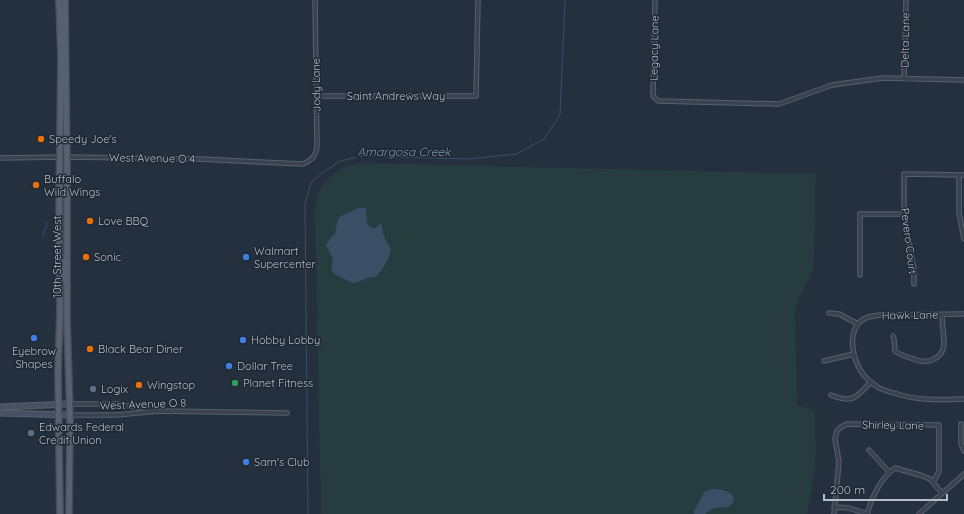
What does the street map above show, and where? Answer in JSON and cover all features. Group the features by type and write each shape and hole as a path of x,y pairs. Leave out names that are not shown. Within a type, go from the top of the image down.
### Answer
{"main road":[{"name":"10th Street West","path":"59,0 60,514"},
{"name":"10th Street West","path":"65,0 67,282 70,415 69,514"},
{"path":"59,234 63,239 64,278 67,282"}],"street":[{"name":"Jody Lane","path":"303,164 313,158 316,153 315,0"},
{"name":"Saint Andrews Way","path":"316,96 476,96 478,0"},
{"name":"Legacy Lane","path":"655,0 653,96 658,101 779,104 832,84 883,78 904,79"},
{"name":"Delta Lane","path":"904,79 906,0"},
{"path":"904,79 964,80"},
{"name":"West Avenue O 4","path":"0,158 67,157 200,159 303,164"},
{"name":"Pevero Court","path":"914,284 914,269 904,214 904,174 959,175"},
{"path":"964,175 959,175 959,213 964,239"},
{"path":"860,275 860,214 904,214"},
{"path":"829,313 839,314 858,324 854,331 854,354 860,370 871,382 881,389 908,398 920,400 964,399"},
{"name":"Hawk Lane","path":"858,324 862,320 869,317 880,315 964,314"},
{"path":"893,336 895,351 899,354 923,362 933,360 943,349 942,315"},
{"path":"824,361 854,354"},
{"path":"831,395 840,399 852,399 860,395 871,382"},
{"path":"0,407 59,404 117,404 158,411"},
{"name":"West Avenue O 8","path":"0,413 117,415 158,411 287,414"},
{"name":"Shirley Lane","path":"834,507 839,462 836,439 837,431 847,424 939,425 939,472 932,482"},
{"path":"961,424 961,443 964,451"},
{"path":"869,450 890,472"},
{"path":"834,514 834,507 849,508 868,514 871,502 890,472 895,468 930,479 942,493"},
{"path":"918,514 964,474"}],"green space":[{"path":"365,163 816,174 814,266 800,296 795,312 797,405 815,410 815,470 807,514 321,514 315,209 319,193 323,185 333,174 351,165"}],"water":[{"path":"358,208 366,209 367,223 370,227 375,228 381,223 383,234 390,247 390,254 386,263 376,277 367,278 353,283 336,275 331,270 333,259 326,245 335,233 338,219"},
{"path":"711,489 727,491 733,495 733,503 728,507 713,508 705,514 694,514 694,511 704,492"}],"waterway":[{"name":"Amargosa Creek","path":"308,514 305,204 311,183 322,173 340,161 362,156 468,159 516,154 544,139 560,115 565,0"},
{"path":"43,236 47,226 46,222"}],"place":[{"name":"Speedy Joe's","path":"41,139"},
{"name":"Buffalo Wild Wings","path":"36,185"},
{"name":"Love BBQ","path":"90,221"},
{"name":"Sonic","path":"86,257"},
{"name":"Walmart Supercenter","path":"246,257"},
{"name":"Eyebrow Shapes","path":"34,338"},
{"name":"Hobby Lobby","path":"243,340"},
{"name":"Black Bear Diner","path":"90,349"},
{"name":"Dollar Tree","path":"229,366"},
{"name":"Planet Fitness","path":"235,383"},
{"name":"Wingstop","path":"139,385"},
{"name":"Logix","path":"93,389"},
{"name":"Edwards Federal Credit Union","path":"31,433"},
{"name":"Sam's Club","path":"246,462"}]}
